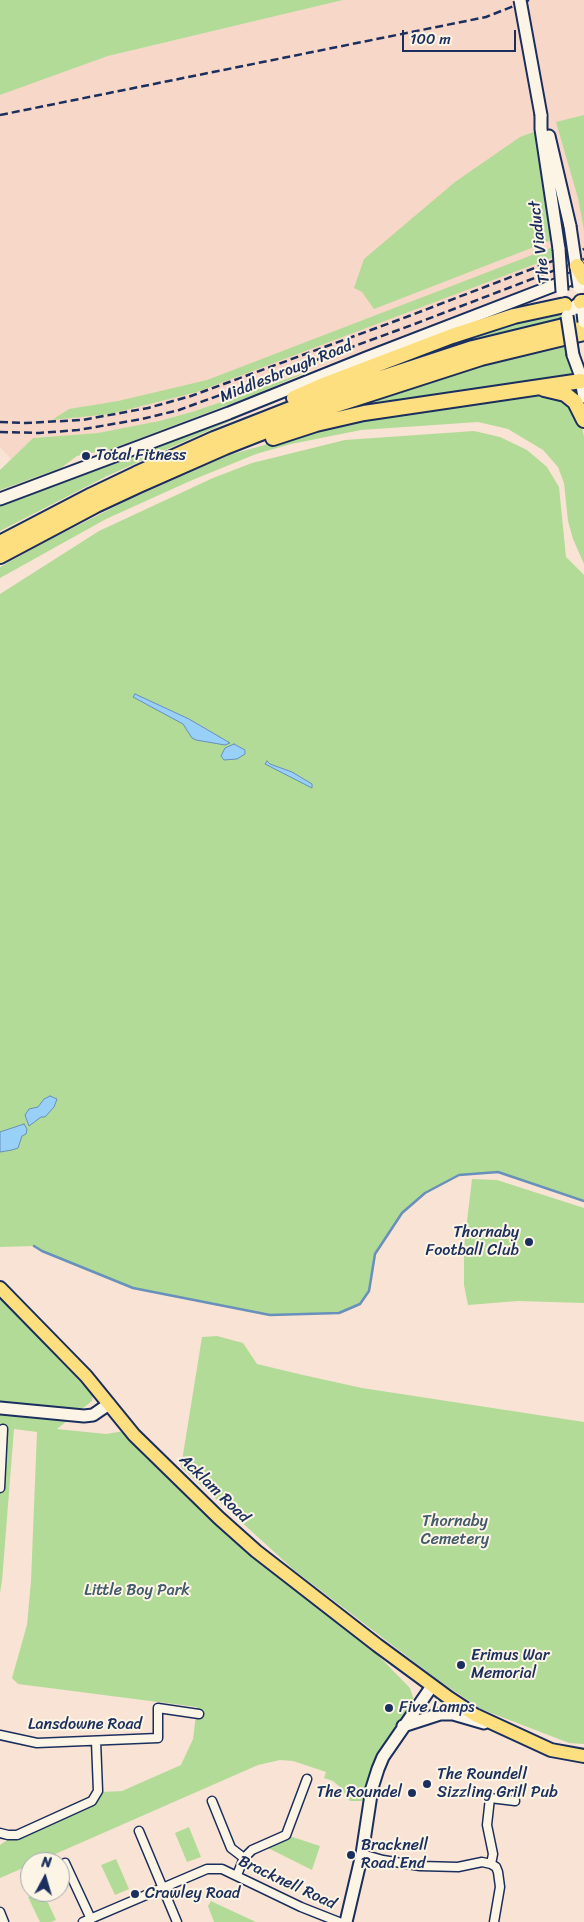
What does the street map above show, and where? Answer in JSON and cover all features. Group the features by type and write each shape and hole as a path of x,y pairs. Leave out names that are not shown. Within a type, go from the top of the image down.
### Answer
{"highway":[{"path":"214,440 244,421 326,384 452,336 514,316 575,308"},
{"path":"0,543 92,494 214,440 311,401 473,348 575,308"},
{"path":"0,556 96,505 184,465 317,411 481,358 584,333"},
{"path":"184,465 221,456 316,424 364,413 538,388 582,379"},
{"path":"538,388 554,390 570,398 575,402 584,420"}],"main road":[{"name":"Acklam Road","path":"0,1288 68,1355 134,1435 234,1532 432,1686 475,1715 551,1750 584,1756"}],"street":[{"name":"The Viaduct","path":"520,0 541,115 541,129 555,217 575,308"},
{"name":"The Viaduct","path":"541,115 546,126 563,193 581,276 575,308"},
{"name":"Middlesbrough Road","path":"0,499 229,413 366,358 581,276"},
{"path":"575,308 577,355 584,397"},
{"path":"0,1408 93,1416 109,1404"},
{"path":"0,1488 3,1429"},
{"path":"346,1922 362,1854 372,1788 378,1769 383,1757 403,1726 432,1686"},
{"name":"Lansdowne Road","path":"0,1735 37,1743 158,1738 158,1708 199,1714"},
{"path":"403,1726 440,1714 453,1714 500,1727"},
{"path":"0,1832 8,1835 17,1835 92,1801 98,1791 96,1741"},
{"path":"237,1875 244,1858 252,1850 286,1835 307,1779"},
{"path":"491,1864 493,1854 487,1825 490,1798 515,1801"},
{"path":"212,1801 231,1848 244,1858"},
{"path":"139,1831 177,1922"},
{"path":"362,1854 383,1860 420,1866 458,1867 482,1862 491,1864 496,1867 498,1872 500,1887 494,1922"},
{"name":"Bracknell Road","path":"87,1920 207,1869 222,1869 301,1907 339,1922"},
{"path":"70,1876 87,1920"},
{"path":"0,1912 4,1922"}],"shaded area":[{"path":"343,0 584,0 584,266 313,370 195,411 141,425 98,433 33,438 11,459 0,447 0,95 108,56"}],"green space":[{"path":"0,0 343,0 108,56 0,95"},
{"path":"584,115 584,230 578,198 556,122"},
{"path":"539,130 552,240 374,309 362,292 354,288 364,259 455,182 520,137"},
{"path":"553,247 554,257 197,392 110,414 52,420 69,409 118,401 207,380"},
{"path":"561,309 563,321 377,373 377,370 500,326"},
{"path":"567,346 573,380 312,419 383,395 487,365"},
{"path":"312,370 257,394 111,449 77,456 61,468 0,490 0,470 33,438 98,433 159,421 195,411"},
{"path":"544,393 567,400 581,421 584,437 584,564 573,539 568,521 564,483 558,467 543,450 508,429 478,422 361,430 291,444 256,454 106,519 0,578 0,567 51,539 126,501 229,455 353,420"},
{"path":"246,414 107,476 0,531 0,505"},
{"path":"474,431 500,437 527,450 547,467 559,487 566,557 584,575 584,1201 498,1172 459,1175 425,1193 402,1213 375,1254 369,1291 360,1304 339,1313 270,1315 133,1288 34,1246 0,1247 0,594 99,531 213,478 252,463 345,440"},
{"name":"Thornaby Football Club","path":"472,1179 497,1180 584,1208 584,1303 518,1301 468,1305 464,1285 464,1247"},
{"name":"Little Boy Park","path":"0,1298 31,1324 90,1387 93,1394 92,1401 57,1429 106,1434 130,1430 365,1642 410,1688 414,1701 378,1755 363,1801 350,1801 340,1787 333,1781 324,1778 326,1772 293,1761 280,1760 258,1765 60,1852 20,1852 20,1869 0,1878 0,1845 13,1836 92,1801 102,1792 122,1791 181,1765 193,1739 197,1707 18,1684 12,1678 27,1625 31,1581 37,1432 14,1429 0,1593"},
{"name":"Thornaby Cemetery","path":"217,1336 243,1343 257,1364 303,1375 362,1388 584,1422 584,1744 569,1743 481,1709 438,1680 294,1570 181,1467 202,1337"},
{"path":"189,1827 201,1857 187,1862 175,1833"},
{"path":"286,1835 320,1846 312,1870 262,1845"},
{"path":"116,1859 129,1889 115,1895 101,1865"},
{"path":"211,1901 256,1922 214,1922 208,1906"},
{"path":"30,1902 48,1902 56,1920 40,1922"}],"water":[{"path":"135,694 189,719 230,743 225,745 192,738 183,724 133,697"},
{"path":"234,744 245,750 245,754 237,759 224,760 221,756 225,748"},
{"path":"267,761 270,764 292,772 312,784 312,788 265,764"},
{"path":"50,1096 57,1099 54,1107 45,1117 41,1117 29,1126 25,1115 29,1109 38,1107 44,1099"},
{"path":"24,1124 27,1129 26,1134 22,1136 18,1148 0,1152 0,1132"}],"waterway":[{"path":"34,1246 133,1288 270,1315 339,1313 360,1304 369,1291 375,1254 402,1213 425,1193 459,1175 498,1172 584,1201"}],"railway":[{"path":"0,115 486,17 529,0"},
{"path":"0,422 25,423 82,420 148,408 191,396 584,249"},
{"path":"0,432 39,433 78,430 142,419 179,410 412,325 584,259"}],"place":[{"name":"Total Fitness","path":"86,456"},
{"name":"Thornaby Football Club","path":"529,1242"},
{"name":"Erimus War Memorial","path":"461,1665"},
{"name":"Five Lamps","path":"389,1708"},
{"name":"The Roundell Sizzling Grill Pub","path":"427,1784"},
{"name":"The Roundel","path":"412,1793"},
{"name":"Bracknell Road End","path":"351,1855"},
{"name":"Crawley Road","path":"135,1894"}]}
